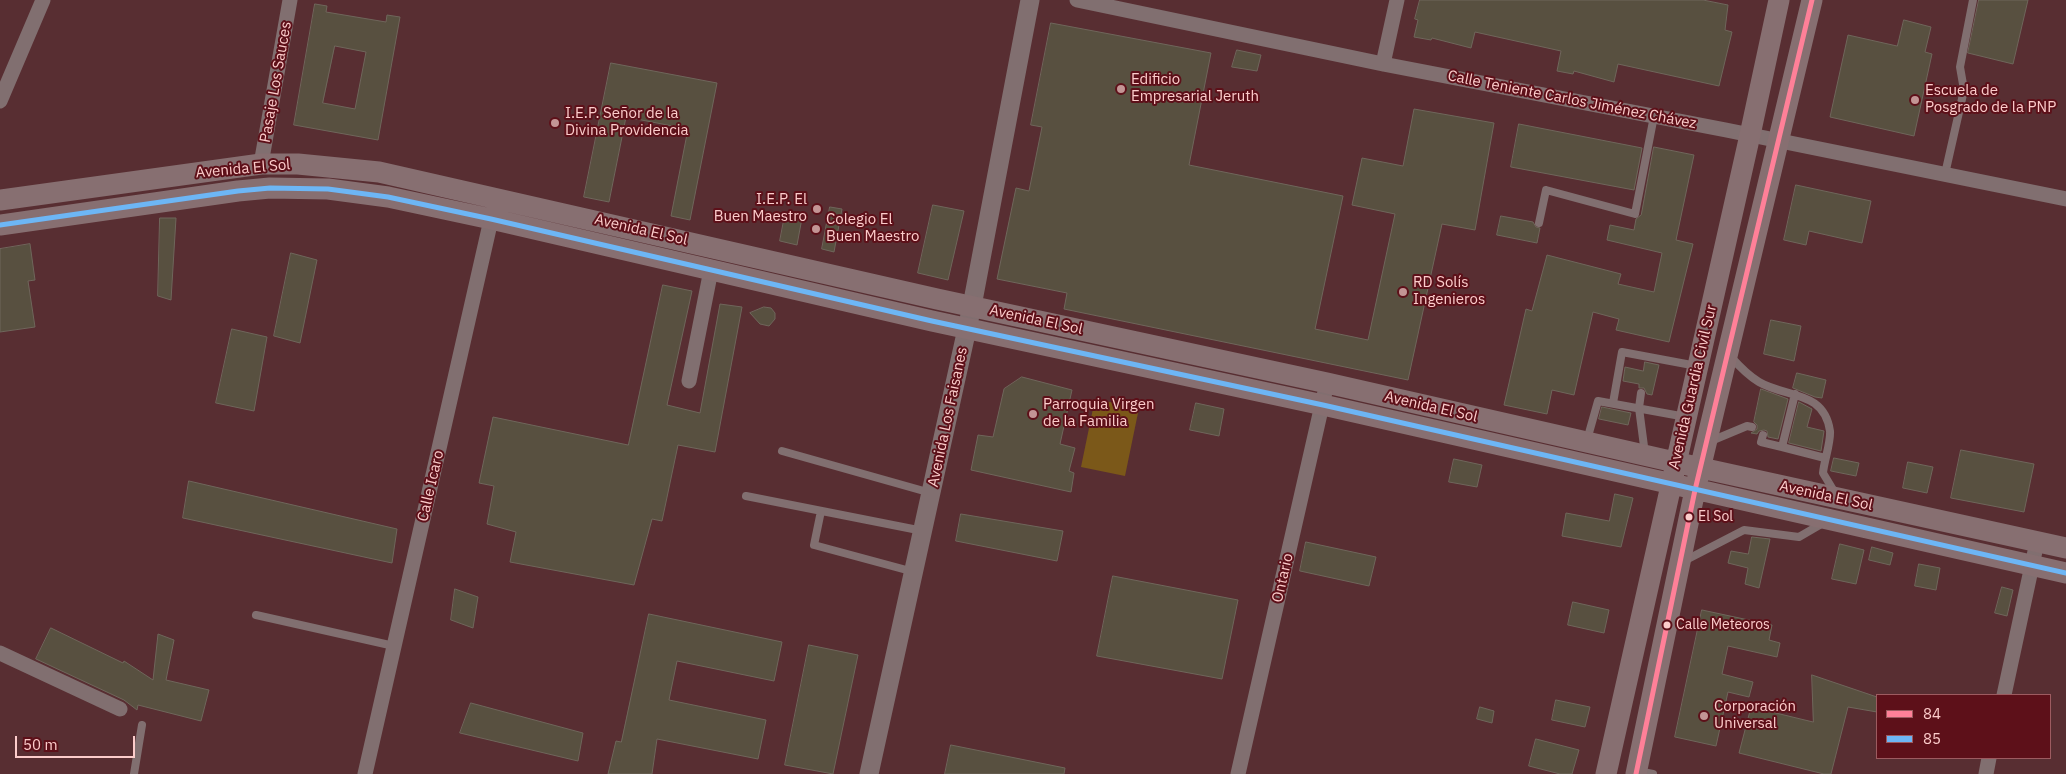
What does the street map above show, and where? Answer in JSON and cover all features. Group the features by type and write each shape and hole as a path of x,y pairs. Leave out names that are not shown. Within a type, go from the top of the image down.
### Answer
{"main road":[{"name":"Avenida Guardia Civil Sur","path":"1606,774 1779,0"},
{"name":"Avenida Guardia Civil Sur","path":"1642,773 1695,490 1812,0"},
{"name":"Avenida El Sol","path":"0,200 261,164 298,164 379,172 972,306 2066,548"},
{"name":"Avenida El Sol","path":"0,225 238,190 270,188 328,190 364,194 491,219 968,328 1323,405 1670,485 2066,573"},
{"path":"1563,460 1578,440"}],"street":[{"path":"0,101 43,0"},
{"name":"Pasaje Los Sauces","path":"261,164 290,0"},
{"name":"Avenida Los Faisanes","path":"869,774 968,328 1030,0"},
{"name":"Calle Teniente Carlos Jiménez Chávez","path":"1077,0 1382,64 1750,134 2066,199"},
{"path":"1382,64 1397,0"},
{"name":"Calle Icaro","path":"365,774 496,197"},
{"path":"689,381 711,270"},
{"name":"Ontario","path":"1238,774 1327,383"},
{"path":"2004,694 2037,542"},
{"path":"0,653 120,709"},
{"path":"1986,774 1989,759"}],"lane":[{"path":"1945,174 1964,90 1960,67 1973,0"},
{"path":"1539,223 1546,190 1635,214 1654,116"},
{"path":"1613,403 1622,352 1648,360 1698,366"},
{"path":"1727,353 1740,368 1760,382 1812,400 1819,406 1830,433 1823,473 1839,498"},
{"path":"1641,393 1638,408 1646,456"},
{"path":"1782,447 1795,394"},
{"path":"1578,440 1598,400 1686,417"},
{"path":"1707,443 1747,426 1752,427"},
{"path":"1763,435 1761,442 1825,458"},
{"path":"782,451 931,493"},
{"path":"746,496 923,531"},
{"path":"820,511 814,545 914,572"},
{"path":"1680,563 1744,530 1800,537 1828,519"},
{"path":"256,615 394,646"},
{"path":"134,774 142,725"}],"shaded area":[{"path":"1095,399 1139,408 1125,476 1081,467"}],"building":[{"path":"1420,0 1703,0 1728,5 1725,30 1732,32 1719,86 1618,64 1614,82 1574,71 1573,74 1557,71 1561,51 1475,32 1471,48 1432,38 1431,40 1414,37 1418,20 1415,19"},
{"path":"1979,0 2028,0 2013,64 1968,53"},
{"path":"315,4 327,6 326,12 386,22 387,15 400,17 378,140 294,125","holes":["335,46 366,52 355,109 323,103"]},
{"name":"Escuela de Posgrado de la PNP","path":"1904,20 1931,27 1925,52 1932,54 1914,136 1830,117 1848,35 1897,46"},
{"path":"1051,23 1211,53 1189,165 1343,196 1315,329 1368,340 1395,214 1352,205 1362,158 1403,166 1414,109 1494,123 1475,230 1442,224 1408,380 1064,309 1067,293 997,279 1016,188 1029,191 1042,127 1031,125"},
{"path":"1237,50 1261,55 1257,71 1232,67"},
{"path":"611,63 717,83 690,220 671,216 688,129 626,117 609,202 584,197"},
{"path":"1519,124 1642,148 1634,190 1511,167"},
{"path":"1654,147 1694,155 1676,240 1693,244 1669,342 1616,330 1619,319 1593,312 1574,395 1552,390 1547,414 1504,405 1526,309 1532,311 1547,255 1621,274 1618,284 1654,292 1662,253 1607,240 1610,225 1634,230 1636,219 1641,215"},
{"path":"1796,185 1871,201 1862,243 1809,231 1806,245 1784,240"},
{"path":"933,205 964,211 948,280 918,273"},
{"path":"830,207 842,209 834,252 822,249"},
{"path":"785,215 802,218 797,245 780,241"},
{"path":"1501,216 1533,222 1536,227 1540,228 1537,243 1497,235"},
{"path":"160,218 176,218 171,300 158,296"},
{"path":"30,244 35,280 28,281 35,327 0,332 0,249"},
{"path":"291,253 317,260 300,343 274,336"},
{"path":"663,285 692,291 667,405 700,413 720,304 742,307 715,452 678,445 662,521 652,519 634,585 510,562 516,532 487,524 494,486 479,483 493,417 628,445"},
{"path":"764,307 771,308 775,313 775,319 769,326 760,324 750,313"},
{"path":"1771,320 1801,326 1794,361 1764,354"},
{"path":"232,329 267,337 254,411 216,403"},
{"path":"1645,362 1659,365 1652,395 1647,394 1644,388 1639,388 1639,384 1623,381 1625,367 1643,371"},
{"path":"1797,373 1826,380 1822,398 1793,388"},
{"path":"1022,377 1072,390 1060,444 1075,448 1069,471 1074,473 1071,492 971,470 978,435 993,437 1004,389"},
{"path":"1761,389 1788,399 1778,439 1768,437 1767,431 1764,430 1759,431 1757,434 1751,433 1757,429 1757,425 1754,422"},
{"path":"1799,402 1812,409 1807,427 1824,431 1821,451 1789,443"},
{"path":"1196,403 1224,409 1219,436 1190,430"},
{"path":"1602,407 1631,413 1628,425 1599,419"},
{"path":"1961,450 2034,464 2024,512 1951,498"},
{"path":"1834,458 1859,463 1856,476 1831,471"},
{"path":"1454,459 1482,465 1477,487 1449,482"},
{"path":"1908,462 1933,467 1927,493 1903,488"},
{"path":"189,481 397,529 392,563 183,518"},
{"path":"1615,494 1633,498 1621,547 1562,536 1566,513 1609,521"},
{"path":"961,514 1063,531 1057,561 956,541"},
{"path":"1752,537 1770,539 1759,588 1745,584 1748,568 1728,563 1731,551 1748,554"},
{"path":"1306,542 1376,557 1369,586 1300,571"},
{"path":"1840,544 1864,550 1856,584 1832,579"},
{"path":"1872,547 1893,553 1890,565 1869,560"},
{"path":"1919,564 1940,568 1936,590 1915,586"},
{"path":"1113,576 1238,600 1222,679 1097,656"},
{"path":"2002,587 2013,590 2007,616 1995,613"},
{"path":"455,589 478,597 473,628 451,620"},
{"path":"1573,602 1609,610 1604,633 1568,625"},
{"path":"1702,610 1772,625 1769,640 1780,643 1777,657 1728,646 1722,674 1753,682 1749,697 1728,692 1716,746 1675,737"},
{"path":"649,614 782,642 774,681 677,661 669,700 766,720 758,759 657,739 652,774 608,774 616,741 621,742"},
{"path":"51,628 123,663 124,661 153,680 158,634 174,640 166,680 209,690 201,721 138,705 137,710 124,700 36,659"},
{"path":"809,645 858,655 833,774 785,765"},
{"path":"1812,675 1876,697 1876,712 1848,707 1831,774 1824,774 1739,753 1751,707 1813,722"},
{"path":"1556,700 1590,707 1585,727 1552,720"},
{"path":"471,703 583,733 578,761 460,733"},
{"path":"1480,707 1494,711 1492,723 1477,719"},
{"path":"1536,739 1579,750 1572,774 1560,774 1529,766"},
{"path":"951,745 1065,768 1064,774 945,774"}],"transit line":[{"name":"84","path":"1636,774 1695,490 1812,0"},
{"name":"85","path":"0,225 270,188 328,189 388,197 932,321 1323,405 2066,573"}],"place":[{"name":"Edificio Empresarial Jeruth","path":"1121,89"},
{"name":"Escuela de Posgrado de la PNP","path":"1915,100"},
{"name":"I.E.P. Señor de la Divina Providencia","path":"555,123"},
{"name":"I.E.P. El Buen Maestro","path":"817,209"},
{"name":"Colegio El Buen Maestro","path":"816,229"},
{"name":"RD Solís Ingenieros","path":"1403,292"},
{"name":"Parroquia Virgen de la Familia","path":"1033,414"},
{"name":"El Sol","path":"1689,517"},
{"name":"Calle Meteoros","path":"1667,625"},
{"name":"Corporación Universal","path":"1704,716"}]}
